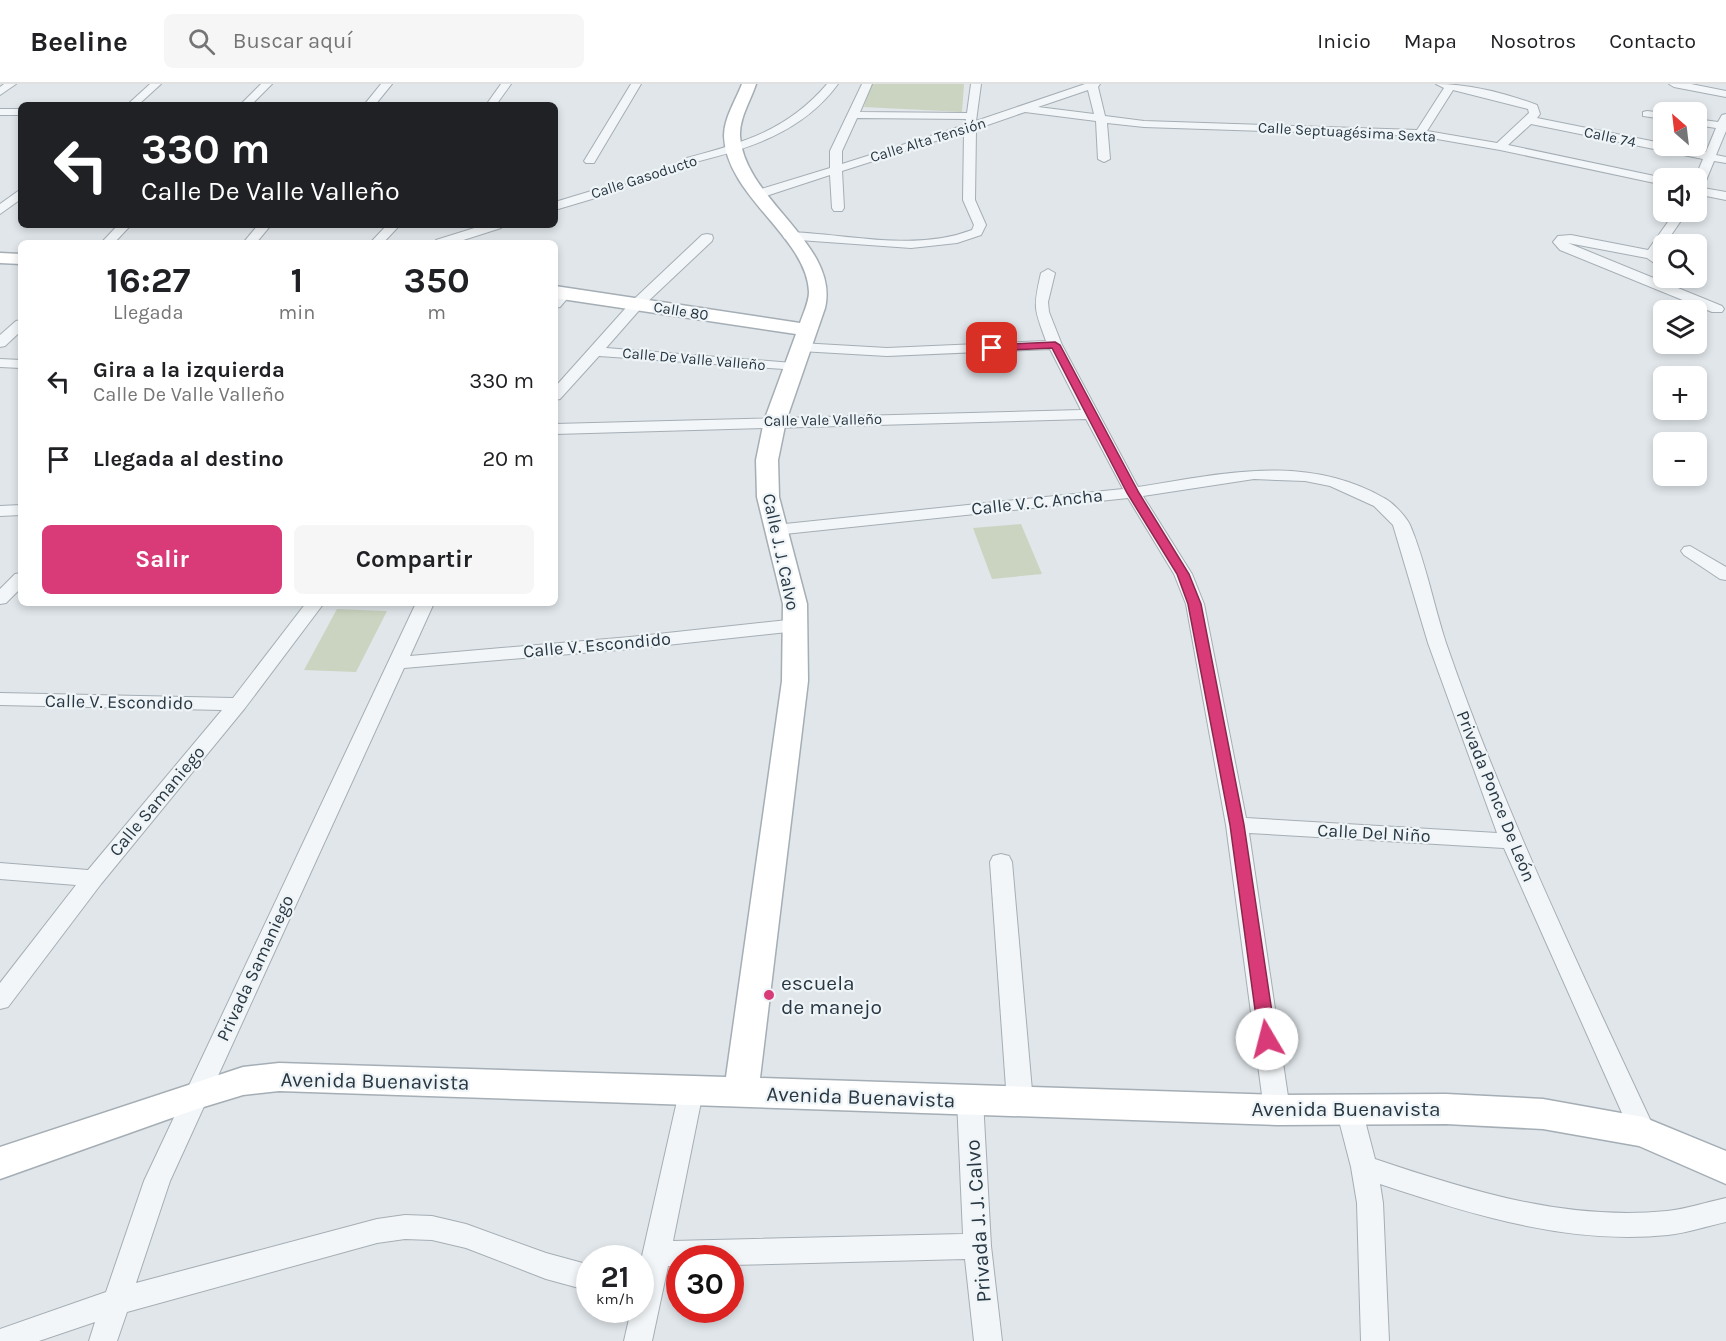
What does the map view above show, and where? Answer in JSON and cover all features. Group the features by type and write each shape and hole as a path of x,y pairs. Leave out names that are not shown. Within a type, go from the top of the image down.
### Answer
{"street":[{"path":"0,92 11,84"},
{"path":"135,102 156,84"},
{"path":"248,102 267,84"},
{"path":"372,102 387,84"},
{"path":"493,102 506,84"},
{"path":"590,161 636,84"},
{"path":"734,149 732,133 749,84"},
{"name":"Calle Gasoducto","path":"690,160 734,149 772,136 792,125 833,84"},
{"path":"838,208 836,151 867,84"},
{"path":"789,236 820,236 914,244 940,243 976,232 980,225 969,200 971,122 976,84"},
{"path":"1093,84 1101,120 1104,159"},
{"name":"Calle Alta Tensión","path":"759,194 971,122 1027,109 1093,84"},
{"path":"1674,84 1726,94"},
{"path":"1420,133 1445,85 1517,101 1533,107 1536,111 1530,120 1500,147"},
{"name":"Calle Septuagésima Sexta","path":"1027,109 1101,120 1169,126 1420,133 1500,147 1653,180"},
{"path":"0,112 18,112"},
{"path":"1647,114 1653,115"},
{"path":"853,115 971,122"},
{"name":"Calle 74","path":"1530,120 1726,160"},
{"path":"1706,168 1724,122 1707,122"},
{"name":"Calle J. J. Calvo","path":"734,149 744,172 810,268 818,291 776,421 767,460 766,478 774,530 790,581 797,625 795,681 741,1093"},
{"path":"1707,192 1726,196"},
{"name":"Calle Gasoducto","path":"558,205 598,193"},
{"path":"0,210 18,195"},
{"path":"1674,222 1651,255 1571,239 1563,239 1559,242 1565,248 1721,313"},
{"path":"110,240 122,228"},
{"path":"252,240 262,228"},
{"path":"379,240 391,228"},
{"path":"450,240 488,228"},
{"path":"558,393 637,304 707,238"},
{"path":"0,258 18,259"},
{"path":"1048,273 1041,302 1042,312 1055,345 1133,493 1183,574 1195,604 1237,825 1277,1110"},
{"path":"1690,288 1721,313"},
{"name":"Calle 80","path":"558,296 637,304 804,339"},
{"path":"0,343 18,327"},
{"path":"804,339 887,352 1055,345"},
{"name":"Calle De Valle Valleño","path":"595,351 793,367"},
{"path":"0,363 18,364"},
{"name":"Calle Vale Valleño","path":"558,429 776,421 1091,414"},
{"name":"Calle V. C. Ancha","path":"774,530 1133,493 1254,474 1305,476 1335,482"},
{"name":"Privada Ponce De León","path":"1335,482 1380,502 1401,524 1437,643 1511,842 1643,1132"},
{"path":"0,511 18,510"},
{"path":"1690,551 1726,575"},
{"path":"0,599 18,582"},
{"name":"Calle Samaniego","path":"0,1000 93,878 238,704 313,606"},
{"name":"Privada Samaniego","path":"103,1341 157,1181 424,606"},
{"name":"Calle V. Escondido","path":"397,663 630,643 797,625"},
{"name":"Calle V. Escondido","path":"0,699 238,704"},
{"name":"Calle Del Niño","path":"1237,825 1511,842"},
{"path":"1001,862 1020,1102"},
{"path":"0,871 93,878"},
{"name":"Avenida Buenavista","path":"0,1163 196,1095 243,1082 279,1077 1277,1110 1446,1109 1543,1114 1643,1132 1726,1168"},
{"path":"654,1265 691,1092"},
{"name":"Privada J. J. Calvo","path":"970,1100 976,1246 988,1341"},
{"path":"1349,1109 1364,1167 1370,1203 1375,1341"},
{"path":"1364,1167 1455,1197 1568,1223 1612,1226 1668,1223 1726,1210"},
{"path":"3,1341 68,1316 117,1301 377,1231 405,1227 432,1228 466,1236 546,1266 576,1274"},
{"path":"658,1254 976,1246"},
{"path":"639,1341 641,1323"}],"path":[{"name":"Calle Gasoducto","path":"598,193 690,160"}],"green space":[{"path":"871,84 964,84 962,112 864,107"},
{"path":"1021,524 1042,574 992,579 973,528"},
{"path":"337,609 387,611 356,672 304,670"}],"place":[{"name":"escuela de manejo","path":"769,995"}],"route":[{"path":"992,348 1055,345 1133,493 1183,574 1195,604 1237,825 1267,1039"}]}
